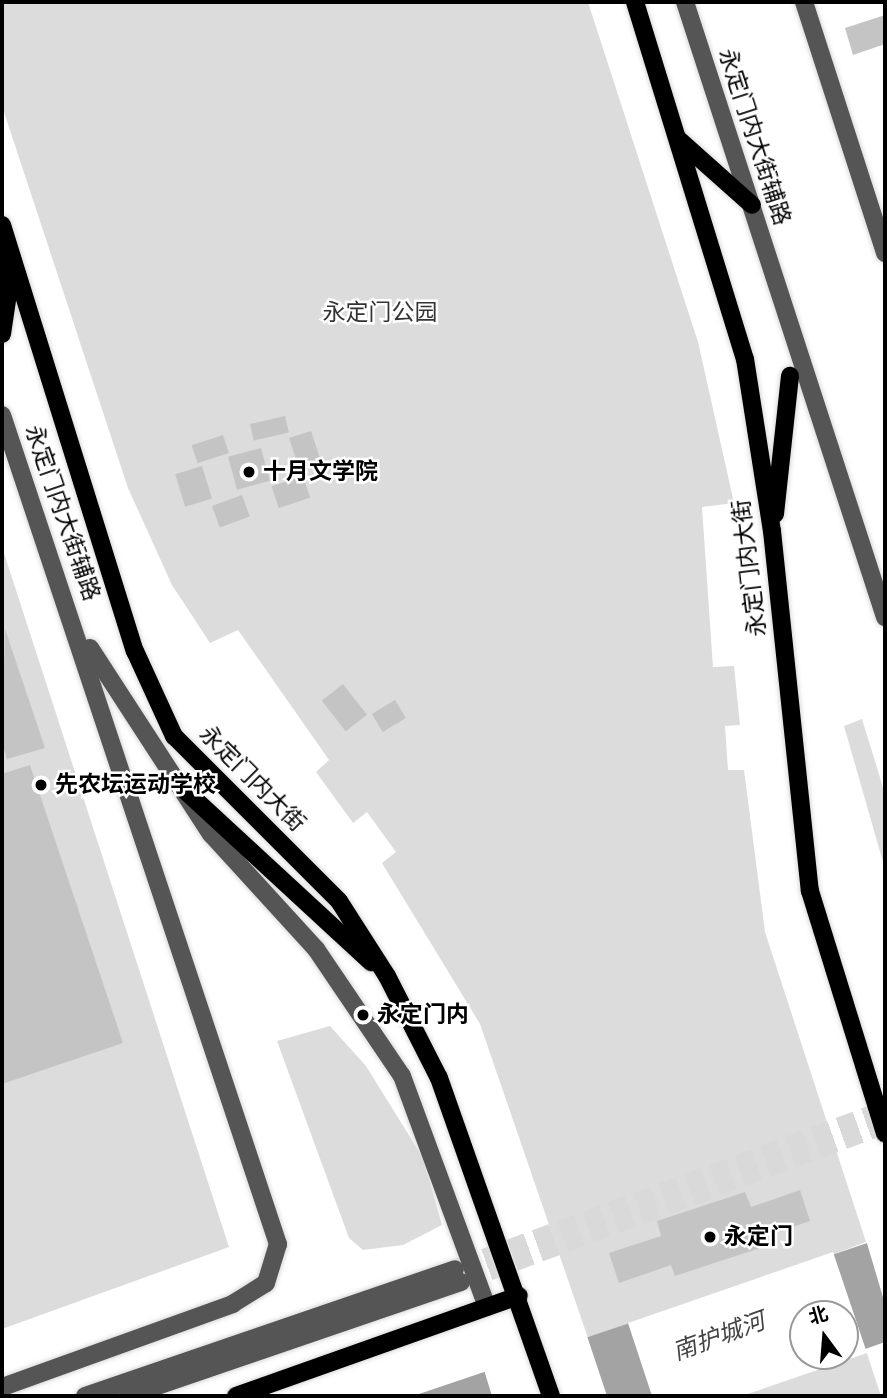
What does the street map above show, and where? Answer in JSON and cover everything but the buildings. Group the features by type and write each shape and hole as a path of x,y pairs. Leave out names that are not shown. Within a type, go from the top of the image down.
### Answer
{"main road":[{"name":"永定门内大街","path":"635,2 745,359 772,531 810,891 885,1134"},
{"path":"678,139 752,205"},
{"name":"永定门内大街","path":"2,225 135,652 174,736 339,901 387,976 439,1078 519,1296 551,1396"},
{"path":"2,334 13,260"},
{"path":"772,531 790,376"},
{"path":"178,784 387,976"},
{"path":"236,1396 519,1296"}],"street":[{"name":"永定门内大街辅路","path":"685,2 752,205 775,288"},
{"path":"804,2 885,253"},
{"path":"775,288 790,376"},
{"path":"775,288 885,617"},
{"name":"永定门内大街辅路","path":"2,415 76,626"},
{"path":"76,626 212,834 316,949 402,1076 487,1307"},
{"path":"2,1387 233,1304 266,1283 276,1263 275,1228 76,626"},
{"path":"85,1396 458,1275 128,1396"}],"green space":[{"name":"永定门公园","path":"2,2 588,2 698,342 734,503 702,507 713,667 734,666 740,725 725,726 728,770 744,770 765,932 866,1242 834,1254 849,1300 789,1300 789,1370 859,1370 859,1330 881,1396 652,1396 628,1324 588,1338 480,1024 382,863 396,852 367,812 353,823 316,772 329,760 238,630 210,643 172,585 128,488 2,106"},
{"name":"先农坛运动学校","path":"2,547 229,1247 2,1329"},
{"path":"862,719 885,794 885,869 844,726"},
{"path":"330,1026 366,1066 423,1158 442,1225 403,1245 363,1250 349,1238 277,1041"}],"water":[{"name":"南护城河","path":"885,1237 885,1342 859,1351 859,1300 789,1300 789,1370 806,1370 732,1396 413,1396"}],"pier":[{"path":"885,1233 885,1304 866,1240"},
{"path":"833,1252 849,1300 789,1300 789,1370 818,1370 742,1396 652,1396 628,1323"},
{"path":"859,1329 867,1353 859,1356"},
{"path":"587,1336 607,1396 492,1396 484,1370"}],"tunnel":[{"path":"459,1267 885,1109"},
{"path":"464,1281 885,1125"}],"place":[{"name":"十月文学院","path":"249,472"},
{"name":"先农坛运动学校","path":"41,785"},
{"name":"永定门内","path":"363,1015"},
{"name":"永定门","path":"710,1237"}]}
